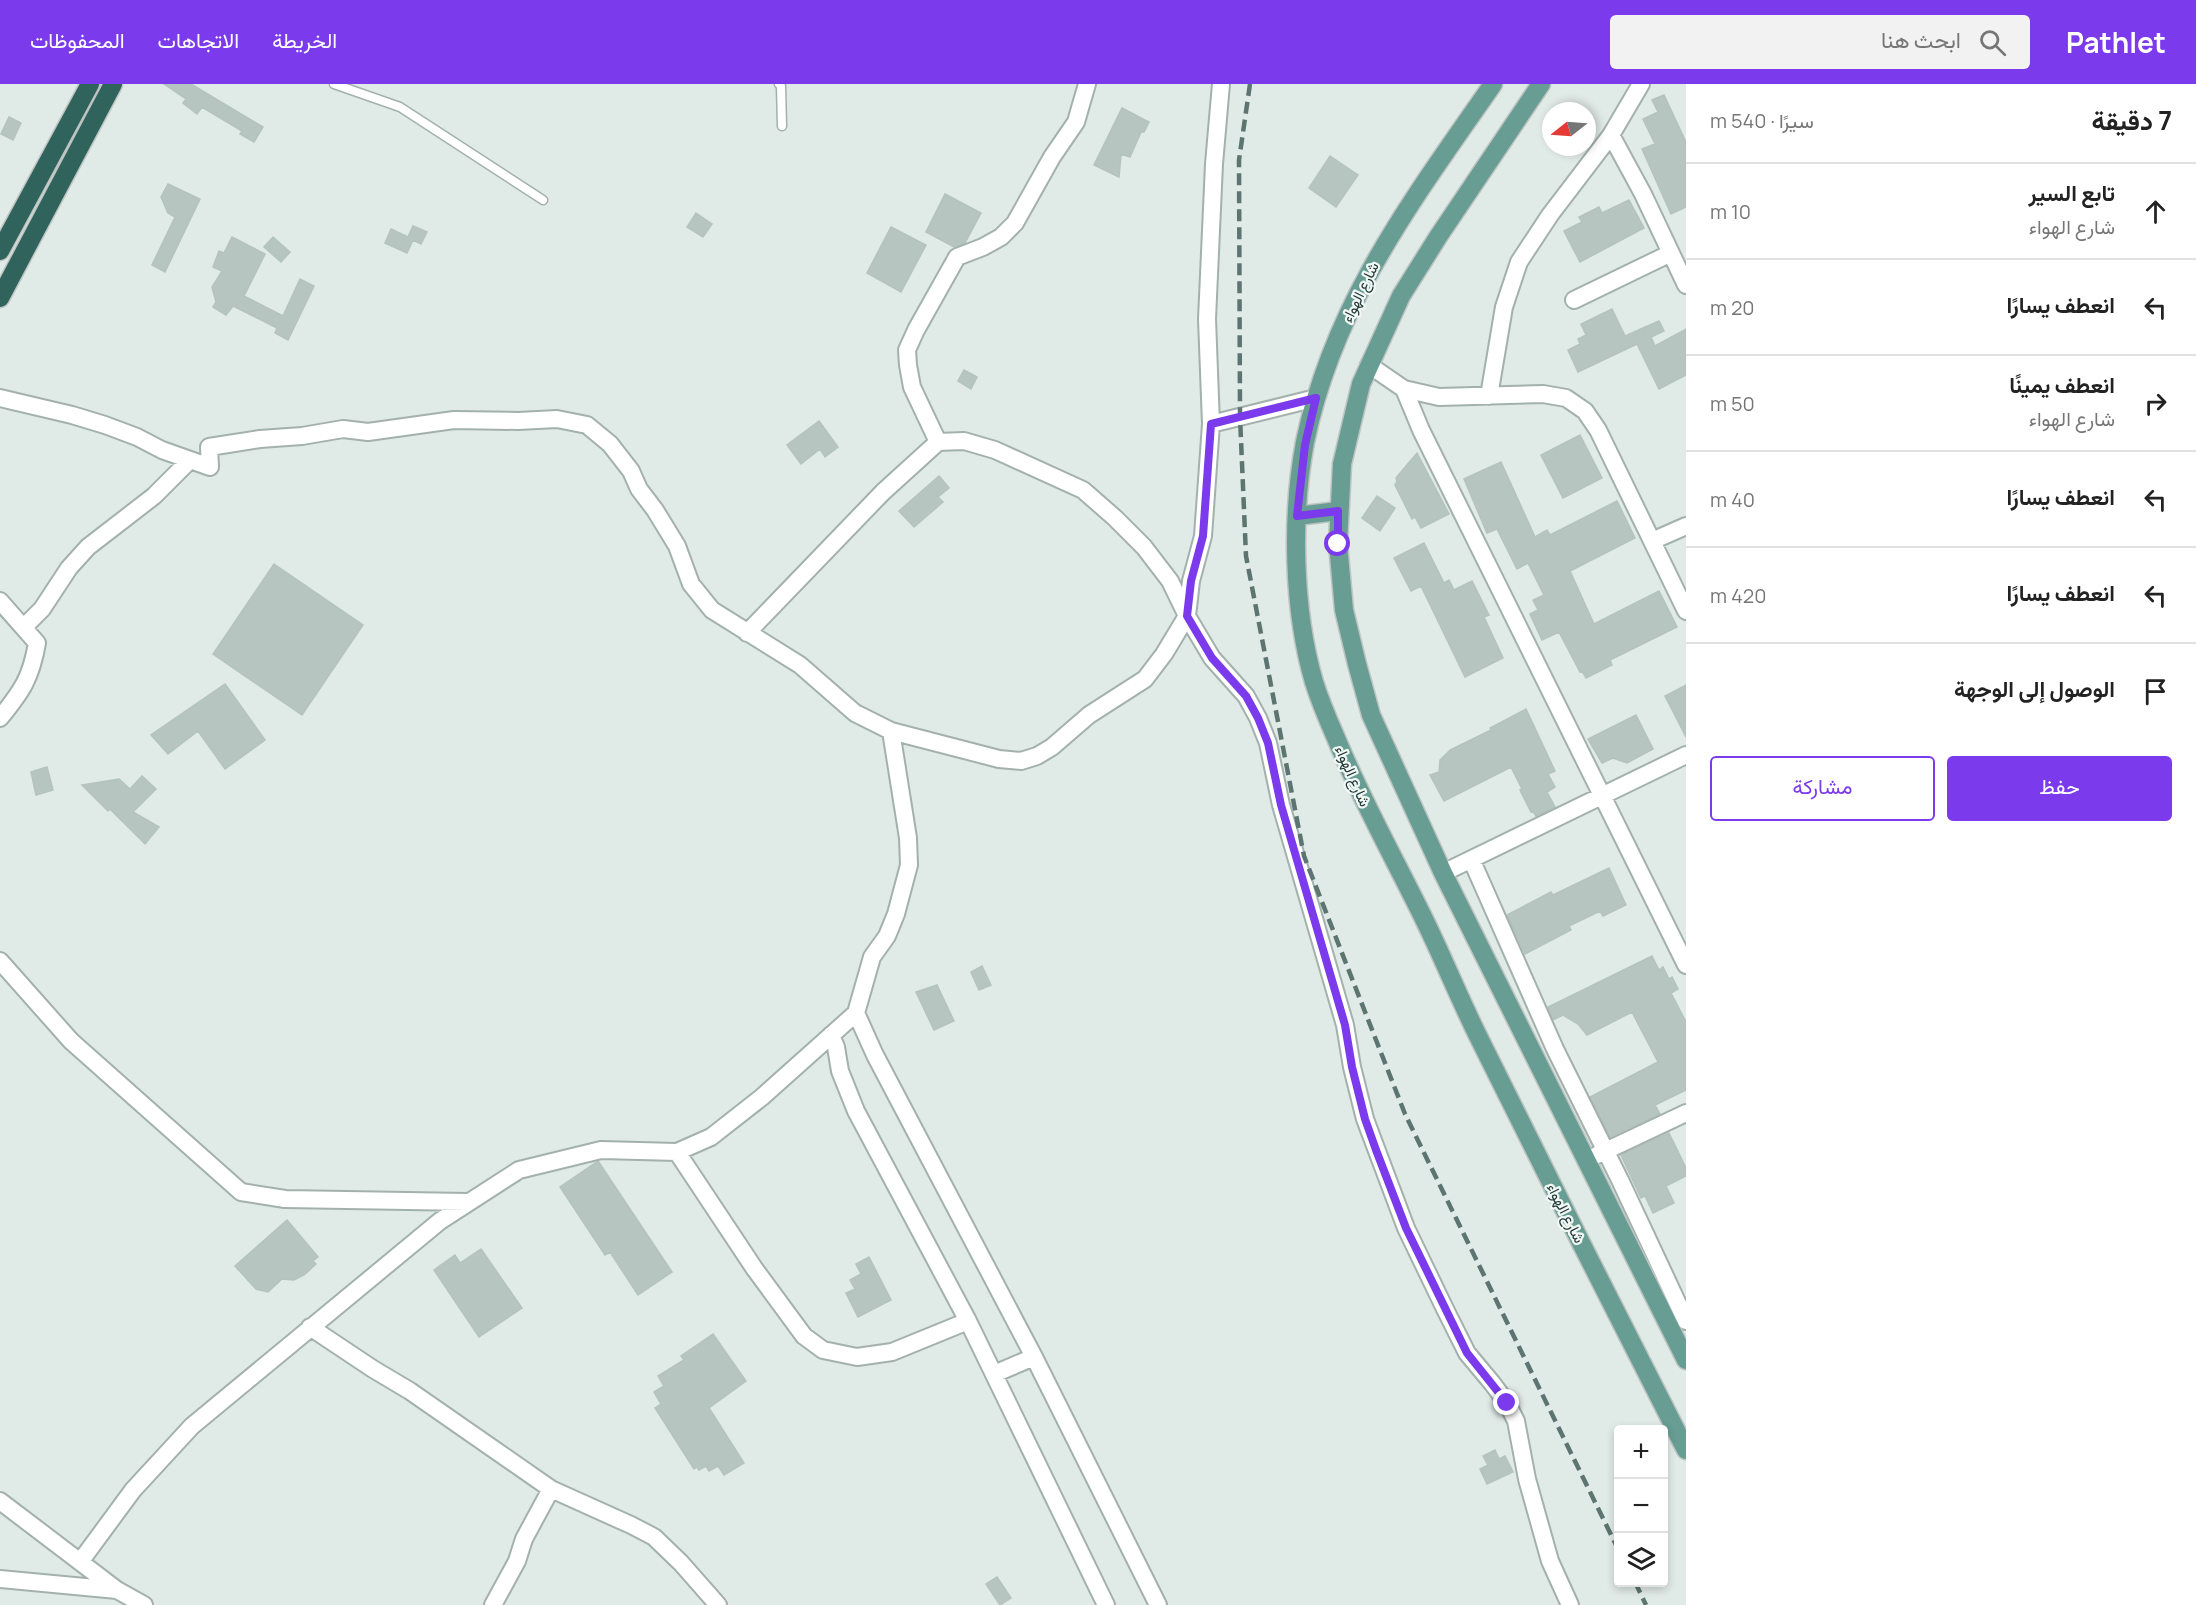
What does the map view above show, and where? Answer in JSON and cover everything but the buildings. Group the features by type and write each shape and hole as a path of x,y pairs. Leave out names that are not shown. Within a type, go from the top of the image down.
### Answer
{"highway":[{"path":"0,251 90,84"},
{"path":"0,298 113,84"}],"main road":[{"name":"شارع الهواء","path":"1493,84 1427,177 1372,265 1345,319 1316,398 1305,445 1297,516 1299,602 1304,638 1314,683 1353,778 1422,914 1477,1035 1686,1450"},
{"path":"1541,84 1401,296 1361,384 1342,464 1338,511 1338,544 1344,610 1371,714 1443,873 1686,1360"},
{"path":"1297,516 1338,511"}],"street":[{"path":"938,442 912,387 908,350 916,330 957,257 1001,237 1015,223 1076,122 1088,84"},
{"path":"0,398 94,422 210,467 209,447 343,429 368,432 454,420 557,419 587,425 610,444 631,471 639,489 677,546 691,584 712,610 800,664 855,712 891,731 999,759 1021,761 1037,756 1052,747 1089,715 1145,679 1164,654 1187,616 1191,581 1203,536 1211,424 1207,319 1214,164 1221,84"},
{"path":"1489,396 1504,307 1510,283 1519,262 1550,215 1611,135 1641,84"},
{"path":"1611,135 1643,194 1686,285"},
{"path":"1574,300 1671,253"},
{"path":"1369,365 1404,389 1439,397 1555,395 1576,404 1585,411 1598,430 1686,612"},
{"path":"1404,389 1421,430 1686,965"},
{"path":"1211,424 1316,398"},
{"path":"747,633 883,492 938,442 964,441 995,450 1083,490 1144,547 1170,581 1187,616 1212,658 1246,696 1258,718 1268,743 1281,805 1345,1025 1352,1067 1365,1119 1406,1228 1445,1309 1467,1353 1507,1403 1516,1421 1527,1479 1550,1561 1570,1605"},
{"path":"24,627 42,609 69,568 88,547 154,496 190,460"},
{"path":"1652,542 1686,526"},
{"path":"0,601 37,643 33,667 20,694 0,718"},
{"path":"80,1562 133,1490 192,1426 440,1221 519,1170 601,1150 677,1152 711,1137 762,1097 856,1013 872,957 887,936 896,914 909,865 904,805 891,731"},
{"path":"1443,873 1472,861 1686,754"},
{"path":"1472,861 1555,1049 1686,1321"},
{"path":"0,961 71,1041 241,1192 285,1199 468,1202"},
{"path":"856,1013 875,1055 1034,1358 1158,1605"},
{"path":"831,1035 836,1047 840,1071 856,1111 968,1321 1106,1605"},
{"path":"1586,1160 1686,1113"},
{"path":"677,1152 754,1268 804,1336 823,1350 857,1357 892,1352 968,1321"},
{"path":"310,1327 410,1391 551,1489 654,1537 681,1563 718,1605"},
{"path":"994,1374 1034,1358"},
{"path":"493,1605 551,1489"},
{"path":"0,1501 117,1590 144,1605"},
{"path":"0,1579 117,1590"}],"lane":[{"path":"334,84 400,107 543,200"},
{"path":"779,84 781,86 782,126"}],"railway":[{"path":"1250,84 1239,160 1240,417 1246,556 1304,856 1405,1114 1614,1541"},
{"path":"1637,1587 1646,1605"}],"route":[{"path":"1338,544 1338,511 1297,516 1305,445 1316,398 1211,424 1203,536 1191,581 1187,616 1212,658 1246,696 1268,743 1281,805 1345,1025 1352,1067 1365,1119 1406,1228 1467,1353 1507,1403"}]}
